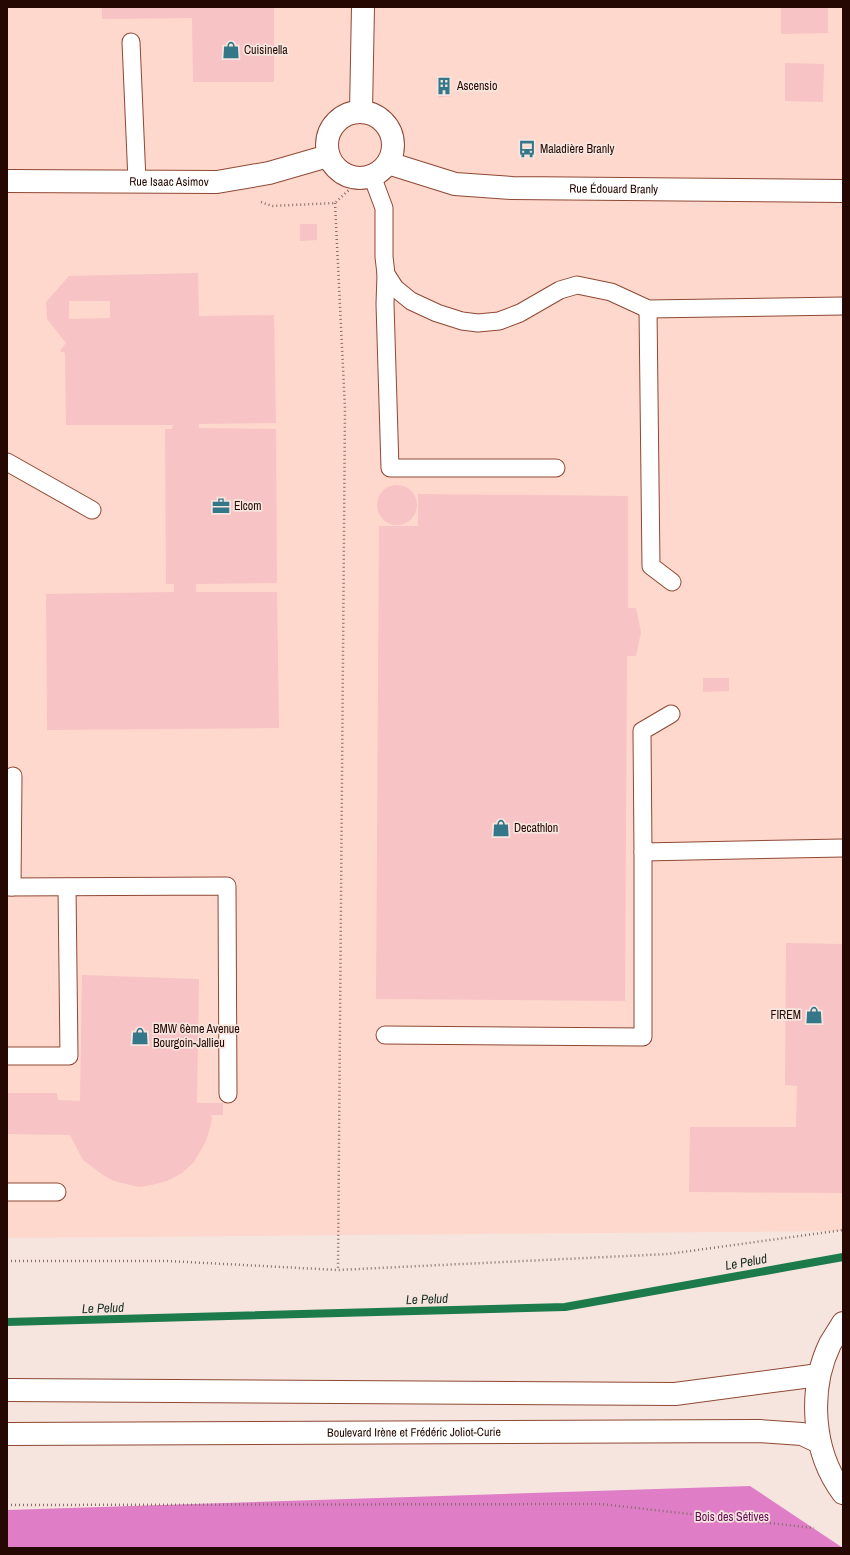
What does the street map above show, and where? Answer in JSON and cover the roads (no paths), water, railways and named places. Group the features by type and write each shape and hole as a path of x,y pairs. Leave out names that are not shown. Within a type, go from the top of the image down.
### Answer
{"main road":[{"path":"361,111 363,7"},
{"path":"361,111 370,113 380,118 387,125 392,134 392,154 374,173 351,178 341,173 333,166 328,156 326,146 327,135 332,125 340,118 350,113 361,111"},
{"name":"Rue Isaac Asimov","path":"7,181 217,182 269,173 328,156"},
{"name":"Rue Édouard Branly","path":"374,173 406,170 454,184 512,188 843,191"},
{"path":"843,1323 830,1345 820,1375 816,1408 819,1442 834,1481 843,1493"},
{"path":"7,1390 675,1394 820,1375"},
{"name":"Boulevard Irène et Frédéric Joliot-Curie","path":"7,1434 759,1431 802,1434 819,1442"}],"lane":[{"path":"131,42 137,181"},
{"path":"374,173 384,208 384,257 386,274 385,304 390,468 556,468"},
{"path":"386,274 395,288 411,301 438,313 462,321 478,323 499,321 520,314 560,290 577,285 611,292 648,309 843,306"},
{"path":"648,309 651,566 672,582"},
{"path":"7,462 92,510"},
{"path":"385,1035 644,1037 642,731 671,714"},
{"path":"13,776 9,887 227,886 228,1094"},
{"path":"643,852 843,848"},
{"path":"7,1056 69,1056 67,887"},
{"path":"7,1192 57,1192"}],"waterway":[{"name":"Le Pelud","path":"7,1322 565,1307 843,1257"}],"place":[{"name":"Cuisinella","path":"231,50"},
{"name":"Ascensio","path":"444,86"},
{"name":"Maladière Branly","path":"527,149"},
{"name":"Elcom","path":"221,506"},
{"name":"Decathlon","path":"501,828"},
{"name":"FIREM","path":"814,1015"},
{"name":"BMW 6ème Avenue Bourgoin-Jallieu","path":"140,1036"}],"park label":[{"name":"Bois des Sétives","path":"732,1517"}]}
